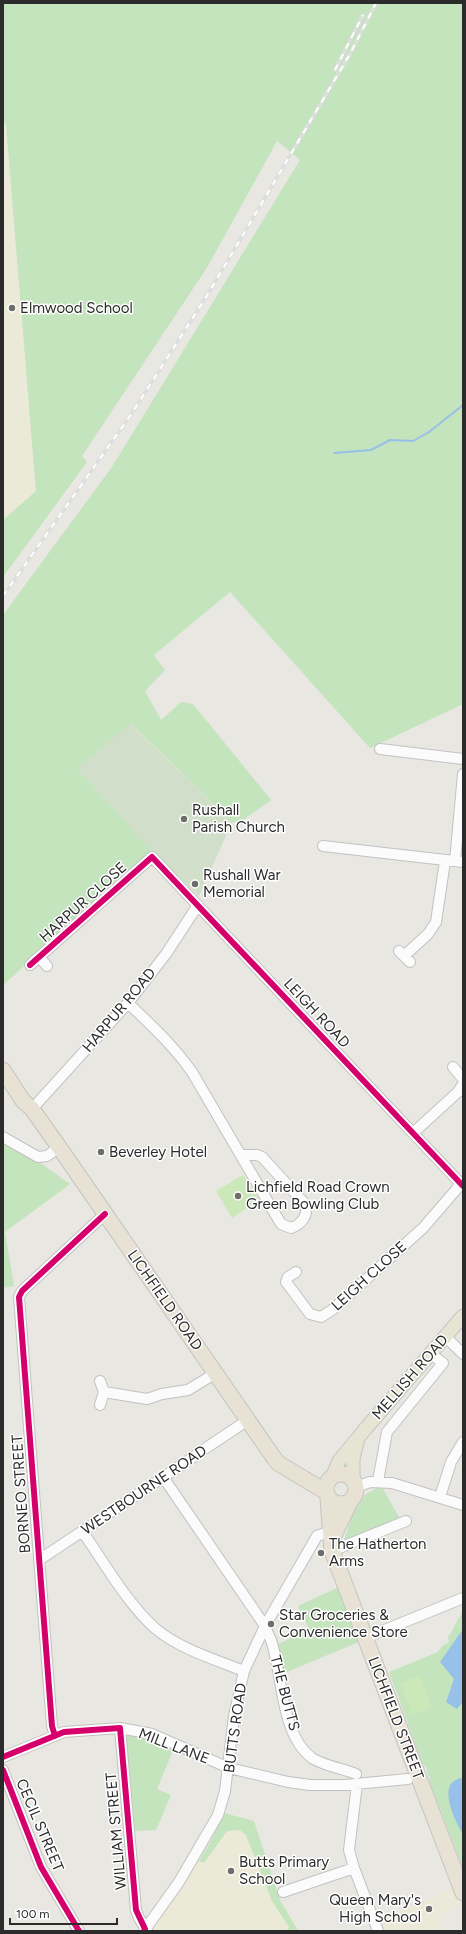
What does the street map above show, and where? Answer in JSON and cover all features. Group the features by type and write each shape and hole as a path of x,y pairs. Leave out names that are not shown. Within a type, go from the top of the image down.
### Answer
{"highway":[{"name":"LICHFIELD ROAD","path":"3,1062 26,1094 32,1109"},
{"name":"LICHFIELD ROAD","path":"3,1070 23,1101 32,1109 60,1147 278,1463 306,1481 329,1486"},
{"path":"345,1474 353,1489 346,1503 339,1504 329,1486 345,1474"},
{"name":"LICHFIELD STREET","path":"329,1486 331,1541 365,1638 463,1893"},
{"path":"331,1541 353,1489"}],"main road":[{"name":"MELLISH ROAD","path":"329,1486 339,1461 463,1316"},
{"name":"MELLISH ROAD","path":"353,1489 353,1459 358,1439"}],"street":[{"path":"380,749 399,747 463,759"},
{"path":"404,956 428,934 436,922 454,861 463,774"},
{"path":"323,846 454,861"},
{"name":"LEIGH ROAD","path":"152,857 462,1185"},
{"name":"HARPUR CLOSE","path":"30,965 152,857"},
{"name":"HARPUR ROAD","path":"32,1109 128,1003 166,954 198,905"},
{"name":"HARPUR CLOSE","path":"40,957 47,966"},
{"path":"128,1003 158,1031 180,1055 281,1224 291,1228 295,1227 306,1216 307,1212 305,1204 262,1157 257,1155 241,1155"},
{"path":"453,1069 463,1079"},
{"path":"413,1133 458,1092 463,1084"},
{"path":"3,1137 38,1157 47,1156 60,1147"},
{"name":"LEIGH CLOSE","path":"296,1272 288,1277 286,1282 310,1314 321,1317 332,1310 423,1228 462,1185"},
{"name":"BORNEO STREET","path":"55,1736 52,1726 19,1297 22,1291 105,1214"},
{"path":"445,1336 463,1354"},
{"path":"378,1481 387,1432 443,1363 435,1357"},
{"path":"104,1392 147,1399 162,1394 188,1390 216,1373"},
{"path":"100,1381 104,1392 100,1405"},
{"name":"WESTBOURNE ROAD","path":"39,1560 248,1420"},
{"path":"440,1498 451,1462 463,1442"},
{"name":"THE BUTTS","path":"163,1477 265,1626 271,1640 286,1710 293,1731 303,1750 314,1759 356,1779"},
{"path":"353,1489 370,1482 378,1481 392,1483 463,1504"},
{"name":"BUTTS ROAD","path":"145,1930 179,1882 218,1815 225,1791 229,1768 234,1711 244,1671 265,1626 317,1536 331,1541 406,1521"},
{"path":"82,1531 132,1603 145,1619 157,1630 190,1649 244,1671"},
{"path":"365,1638 463,1598"},
{"name":"MILL LANE","path":"3,1757 55,1736 74,1731 120,1728 152,1734 229,1768 303,1784 356,1779 408,1779"},
{"name":"WILLIAM STREET","path":"120,1728 136,1910 145,1930"},
{"name":"CECIL STREET","path":"3,1770 41,1867 79,1931"},
{"path":"356,1779 349,1850 354,1868 378,1931"},
{"path":"283,1892 354,1868"}],"shaded area":[{"name":"Elmwood School","path":"3,119 6,125 36,491 3,520"},
{"name":"Butts Primary School","path":"224,1813 254,1821 280,1900 298,1931 155,1931 151,1927 186,1881 211,1841"},
{"name":"Queen Mary's High School","path":"454,1889 461,1905 438,1916 444,1931 385,1931 381,1919"}],"green space":[{"path":"3,3 463,3 463,704 370,748 230,592 154,655 165,670 145,691 161,720 181,702 193,704 271,800 243,820 232,822 131,724 77,768 152,851 3,985 3,615 112,467 300,160 277,141 208,266 82,456 87,462 3,577 3,520 36,491 6,125 3,119"},
{"path":"130,724 232,822 199,896 152,851 77,768"},
{"path":"3,1141 35,1159 70,1184 5,1232 14,1286 3,1288"},
{"name":"Lichfield Road Crown Green Bowling Club","path":"243,1175 259,1200 232,1218 216,1191"},
{"path":"381,1485 401,1521 342,1547 352,1515 365,1495"},
{"path":"339,1587 361,1641 282,1674 275,1646 309,1629 298,1606"},
{"path":"463,1610 463,1868 429,1780 430,1776 428,1776 427,1769 422,1762 389,1672 438,1652 442,1646 449,1642 448,1636 450,1635"},
{"path":"420,1675 432,1707 412,1715 400,1683"},
{"path":"130,1733 174,1748 157,1789 171,1795 156,1830 134,1831 126,1734"},
{"path":"224,1813 254,1821 280,1900 298,1931 286,1931 289,1927 272,1901 246,1835 240,1830 227,1831 204,1863 199,1861 211,1841"}],"water":[{"path":"463,1629 463,1702 457,1709 446,1702 454,1679 440,1662"},
{"path":"460,1778 463,1779 463,1834 454,1817 449,1797 451,1785 454,1781"}],"waterway":[{"path":"334,453 371,450 390,440 413,441 429,432 463,405"}],"railway":[{"path":"3,596 130,416 208,294 350,54 376,3"},
{"path":"335,70 363,15"}],"cycle path":[{"path":"30,965 152,857 463,1186"},
{"path":"55,1736 52,1726 19,1297 22,1291 105,1214"},
{"path":"3,1757 64,1732 120,1728 136,1910 145,1929 144,1931"},
{"path":"3,1770 41,1867 79,1931"}],"place":[{"name":"Elmwood School","path":"12,308"},
{"name":"Rushall Parish Church","path":"184,819"},
{"name":"Rushall War Memorial","path":"195,884"},
{"name":"Beverley Hotel","path":"101,1152"},
{"name":"Lichfield Road Crown Green Bowling Club","path":"238,1196"},
{"name":"The Hatherton Arms","path":"321,1553"},
{"name":"Star Groceries & Convenience Store","path":"271,1624"},
{"name":"Butts Primary School","path":"231,1871"},
{"name":"Queen Mary's High School","path":"429,1909"}]}
